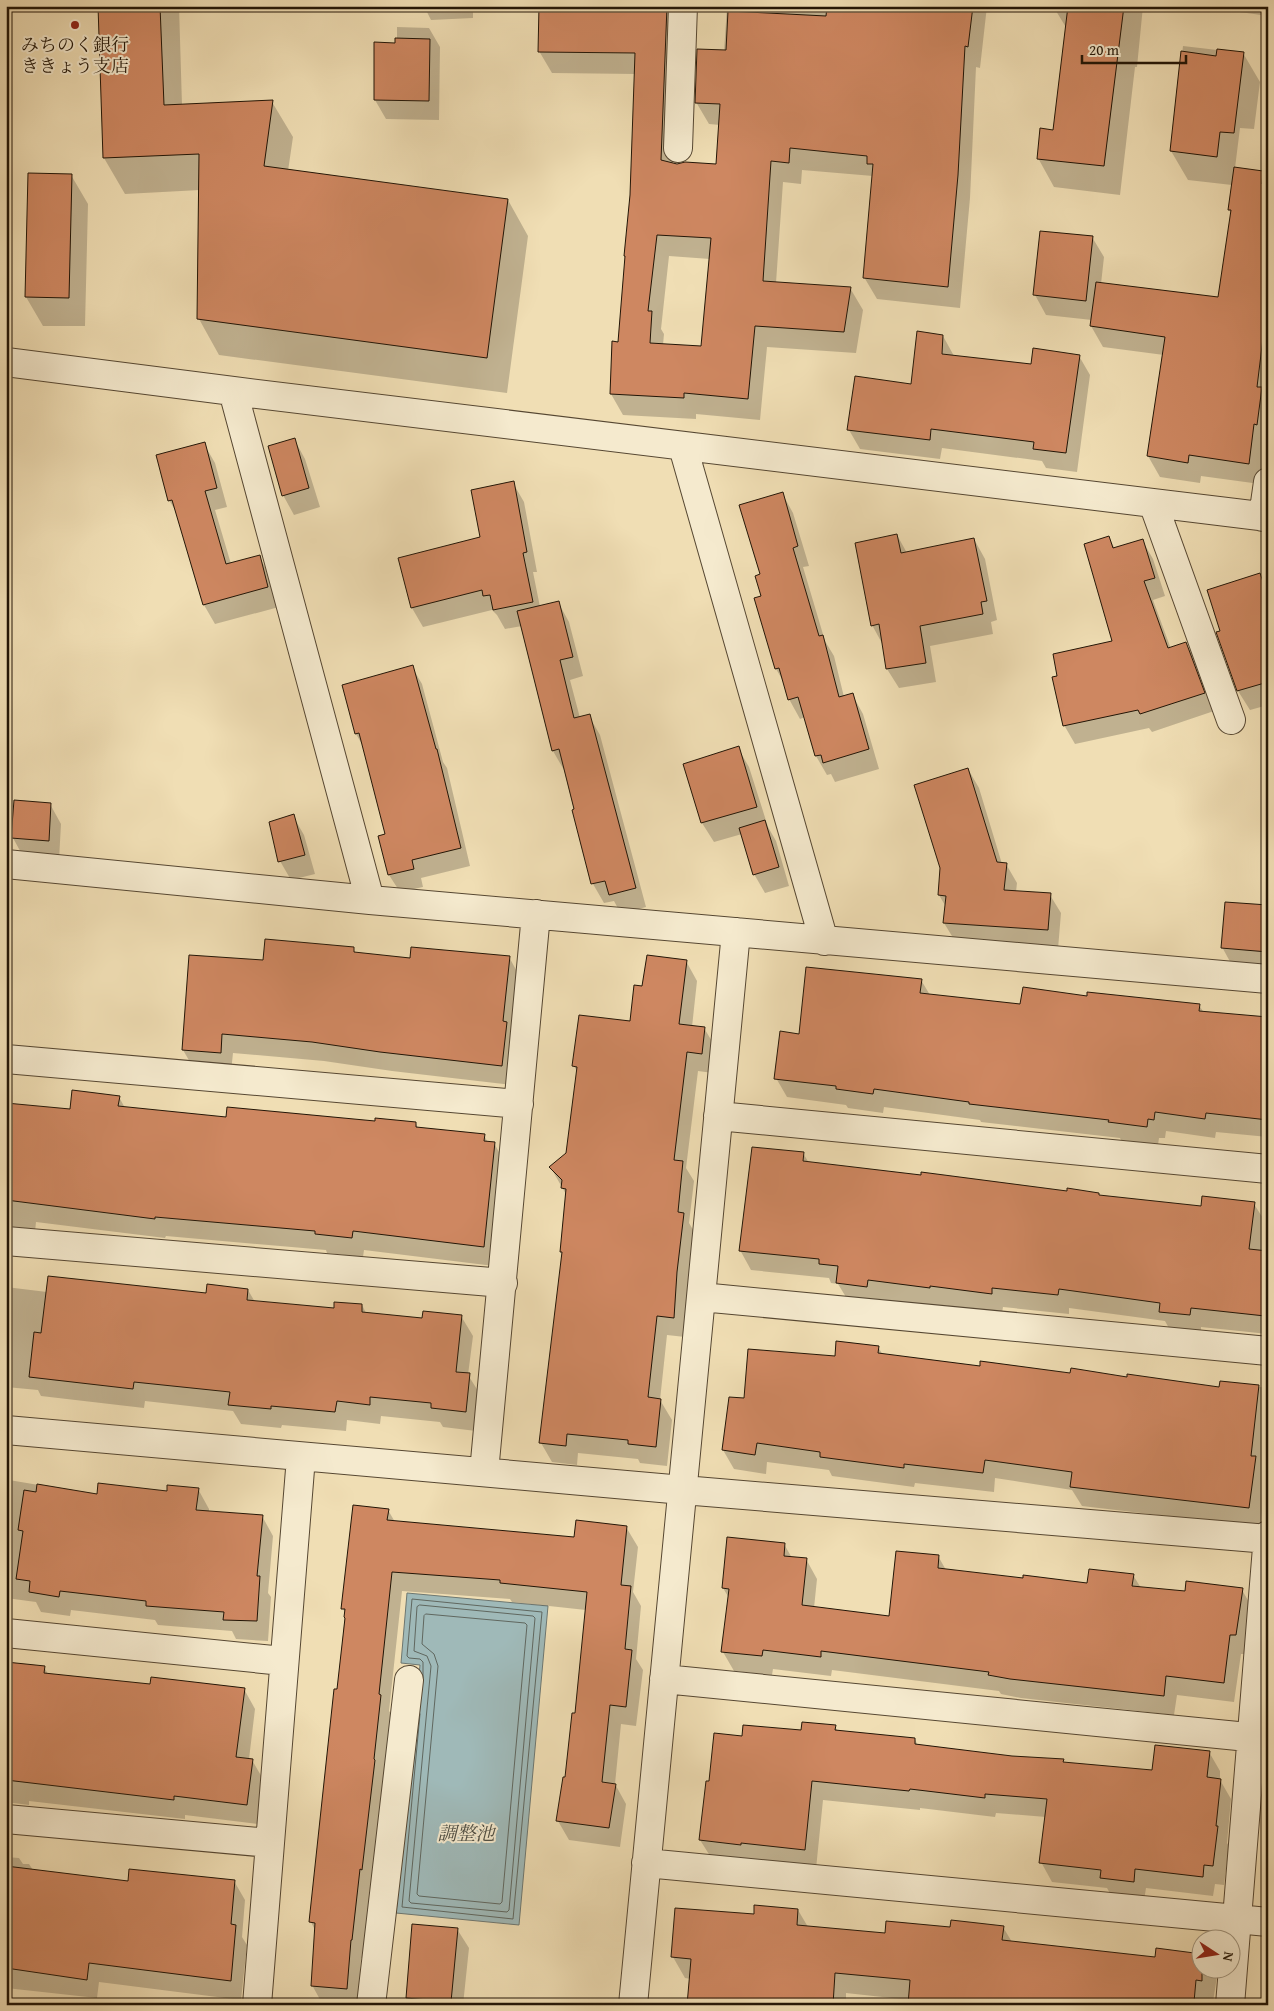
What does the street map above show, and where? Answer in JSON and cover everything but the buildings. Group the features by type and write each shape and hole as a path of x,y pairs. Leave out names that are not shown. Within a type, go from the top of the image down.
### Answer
{"street":[{"path":"678,148 683,6"},
{"path":"6,362 683,447 1265,517 1268,482"},
{"path":"233,391 370,900"},
{"path":"683,447 824,941"},
{"path":"1152,503 1231,720"},
{"path":"6,864 370,900 1268,979"},
{"path":"484,1472 536,914"},
{"path":"633,2005 736,932"},
{"path":"6,1059 519,1104"},
{"path":"718,1116 1268,1169"},
{"path":"6,1241 503,1282"},
{"path":"701,1297 1268,1351"},
{"path":"6,1430 300,1457 1268,1539"},
{"path":"257,2005 300,1457"},
{"path":"1230,2005 1236,1920 1259,1738 1268,1535"},
{"path":"6,1632 283,1660"},
{"path":"664,1679 1259,1738"},
{"path":"371,2005 409,1680"},
{"path":"6,1820 269,1843"},
{"path":"646,1864 1268,1922"}],"water":[{"name":"調整池","path":"407,1593 548,1606 519,1925 396,1913 420,1665 401,1663"}],"place":[{"name":"みちのく銀行 ききょう支店","path":"75,25"}]}
